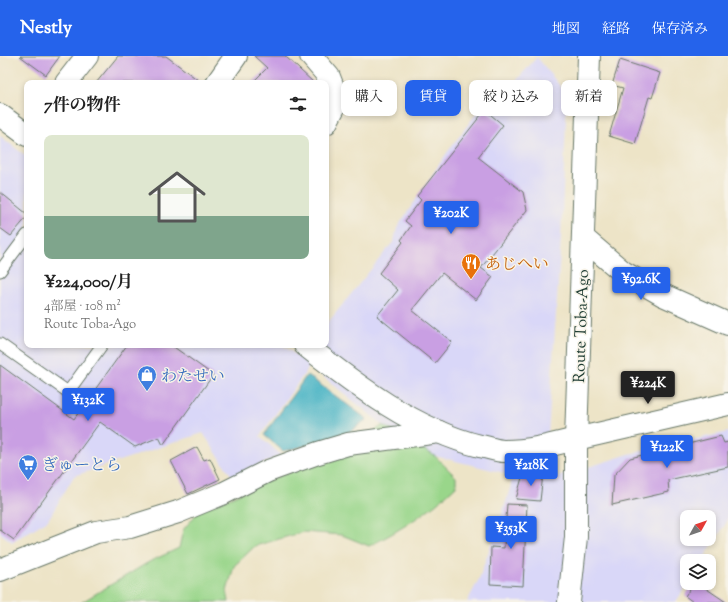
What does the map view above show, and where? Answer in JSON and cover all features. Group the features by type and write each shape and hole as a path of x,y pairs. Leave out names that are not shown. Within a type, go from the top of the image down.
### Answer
{"street":[{"path":"68,80 87,56"},
{"path":"219,80 236,56"},
{"path":"311,56 330,77 338,100 329,117"},
{"name":"Route Toba-Ago","path":"569,602 576,537 576,439 589,56"},
{"path":"0,115 24,133"},
{"path":"583,238 623,272 663,294 728,324"},
{"path":"309,348 394,408 439,432 470,443 502,451 539,449 728,404"},
{"path":"0,570 96,532 130,527 178,512 224,493 268,471 318,453 348,444 439,432"}],"lane":[{"path":"0,270 24,239"},
{"path":"0,344 68,392 100,348"}],"shaded area":[{"path":"537,57 561,87 561,116 566,116 561,237 545,481 629,454 728,432 728,520 716,539 716,510 680,510 680,546 712,546 706,554 680,554 680,590 684,590 676,602 467,602 479,579 509,493 513,475 435,456 383,425 310,366 260,436 281,455 233,478 203,433 74,476 48,520 12,542 0,533 0,136 24,155 24,348 286,348 300,358 308,348 329,348 329,321 394,241 397,228 446,154 474,116 553,116 553,80 517,80"}],"green space":[{"path":"383,425 435,456 456,477 456,486 446,495 425,512 392,533 369,546 342,535 303,532 255,546 234,566 227,591 229,602 82,602 149,562 179,548 183,530 199,511 360,441"}],"water":[{"path":"307,375 367,419 343,437 283,451 264,435"}],"building":[{"path":"20,56 60,56 46,75"},
{"path":"118,56 166,56 198,80 98,80"},
{"path":"254,56 285,56 311,80 255,80 267,68"},
{"path":"620,60 660,73 652,98 649,97 635,144 609,136 615,116 617,116 617,109 623,88 617,86 617,80 614,80"},
{"path":"480,116 492,116 503,125 478,157 523,192 527,210 481,268 493,277 476,300 442,273 412,310 452,342 435,363 377,316 398,290 379,273 403,242 401,240 411,226 405,221 421,200 417,196"},
{"path":"0,192 24,212 24,221 11,236 0,228"},
{"path":"125,348 175,348 213,375 163,445 159,437 135,447 100,422 14,540 0,530 0,365 74,419"},
{"path":"721,436 724,443 728,442 728,467 668,480 669,492 612,505 614,475 630,458"},
{"path":"197,447 204,460 210,458 220,479 188,494 171,461"},
{"path":"523,474 543,474 540,501 516,499"},
{"path":"507,504 527,505 523,586 490,584 491,547 504,548"},
{"path":"689,590 708,590 726,602 693,602 685,596"}],"place":[{"name":"あじへい","path":"471,280"},
{"name":"わたせい","path":"147,392"},
{"name":"ぎゅーとら","path":"28,481"}]}
